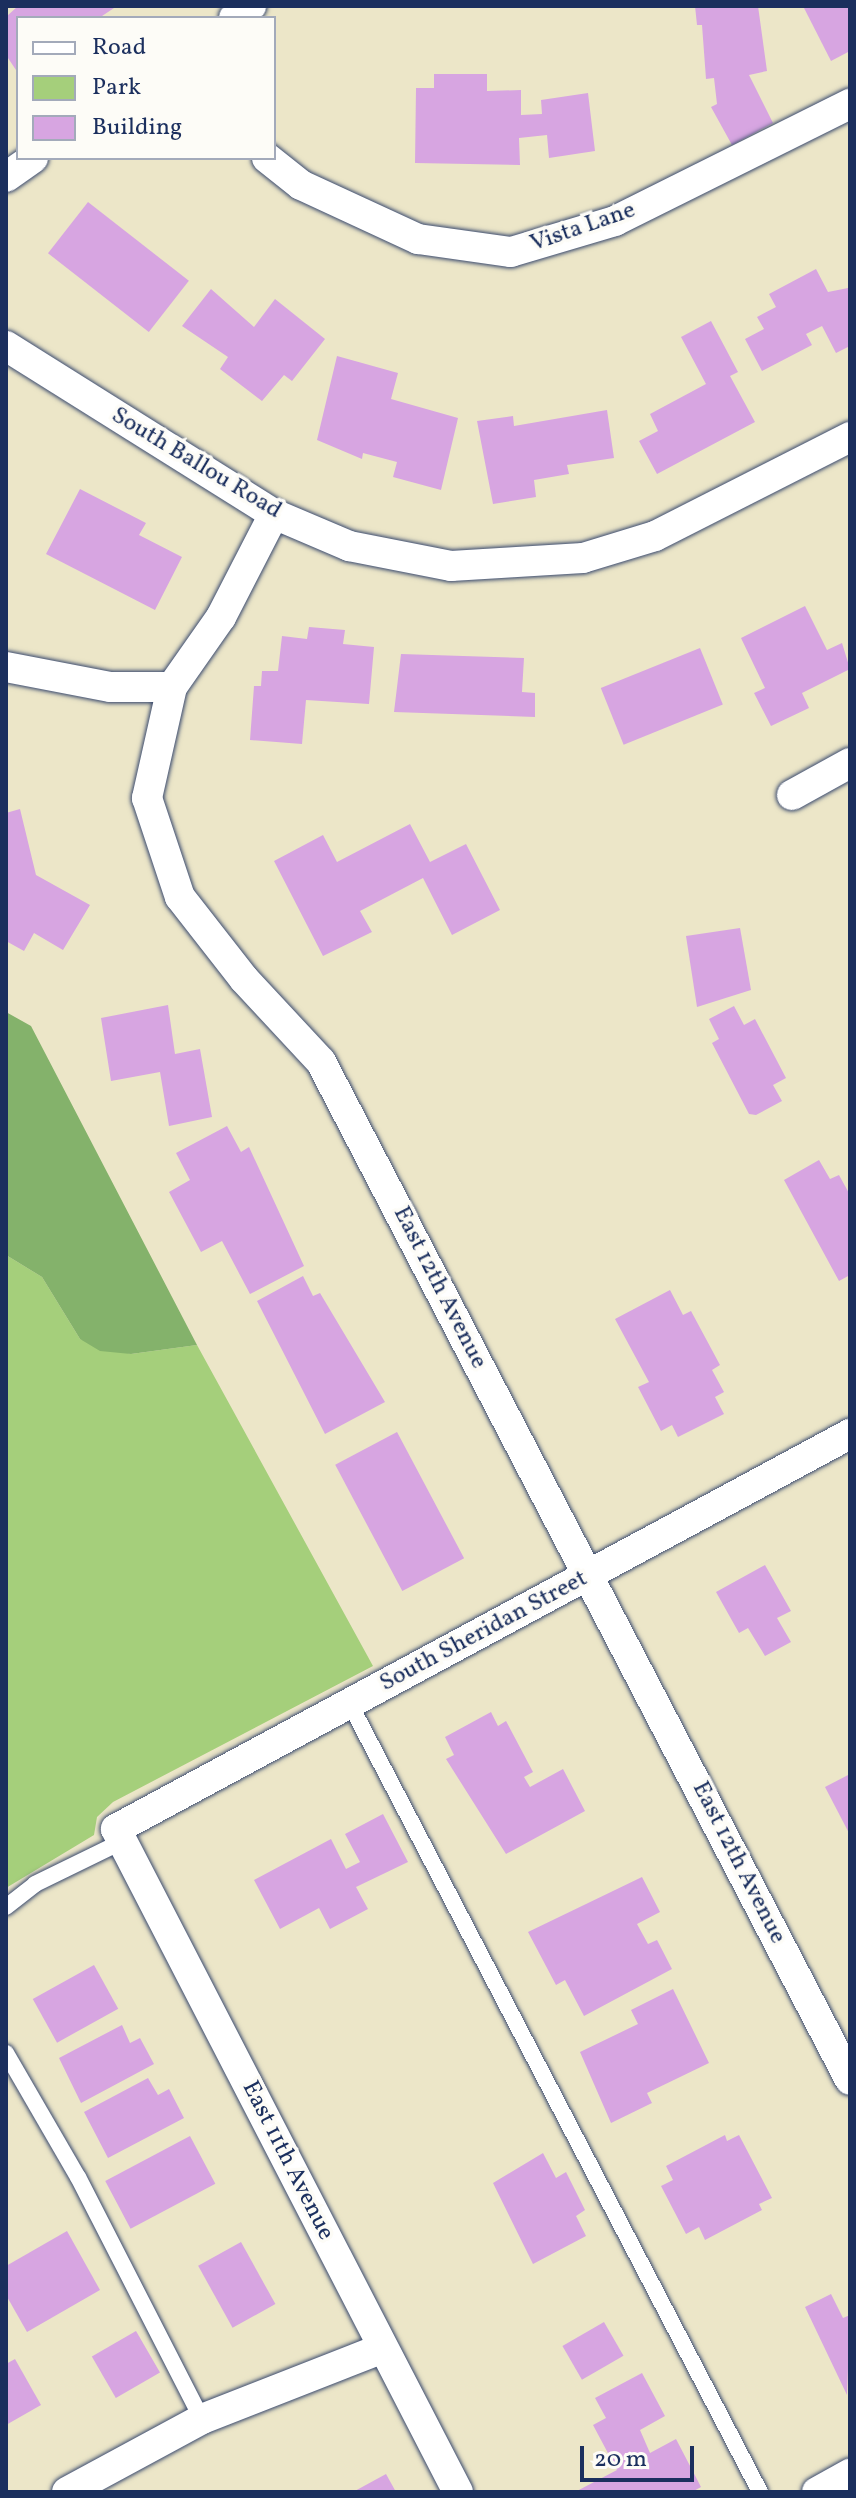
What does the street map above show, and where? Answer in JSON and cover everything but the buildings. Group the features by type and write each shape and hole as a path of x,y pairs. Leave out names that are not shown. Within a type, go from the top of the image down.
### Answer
{"street":[{"name":"Vista Lane","path":"270,160 301,185 418,239 511,252 615,221 850,104"},
{"path":"6,177 30,160"},
{"name":"South Ballou Road","path":"6,346 274,514 349,546 451,566 583,558 655,536 850,437"},
{"name":"East 12th Avenue","path":"274,514 221,617 172,687 147,798 180,897 244,979 321,1062 850,2080"},
{"path":"6,667 110,687 172,687"},
{"path":"792,795 850,763"},
{"name":"South Sheridan Street","path":"120,1835 350,1704 850,1434"},
{"name":"East 11th Avenue","path":"120,1835 458,2492"},
{"path":"67,2492 202,2419 383,2348"},
{"path":"817,2492 850,2474"}],"lane":[{"path":"350,1704 760,2492"},
{"path":"6,1907 35,1884 120,1835"},
{"path":"6,2053 85,2191 202,2419"}],"green space":[{"path":"6,1012 31,1026 197,1345 131,1354 100,1351 80,1339 42,1277 6,1255"},
{"path":"6,1255 42,1277 80,1339 131,1354 197,1345 373,1666 113,1802 97,1817 94,1835 6,1888"}]}
